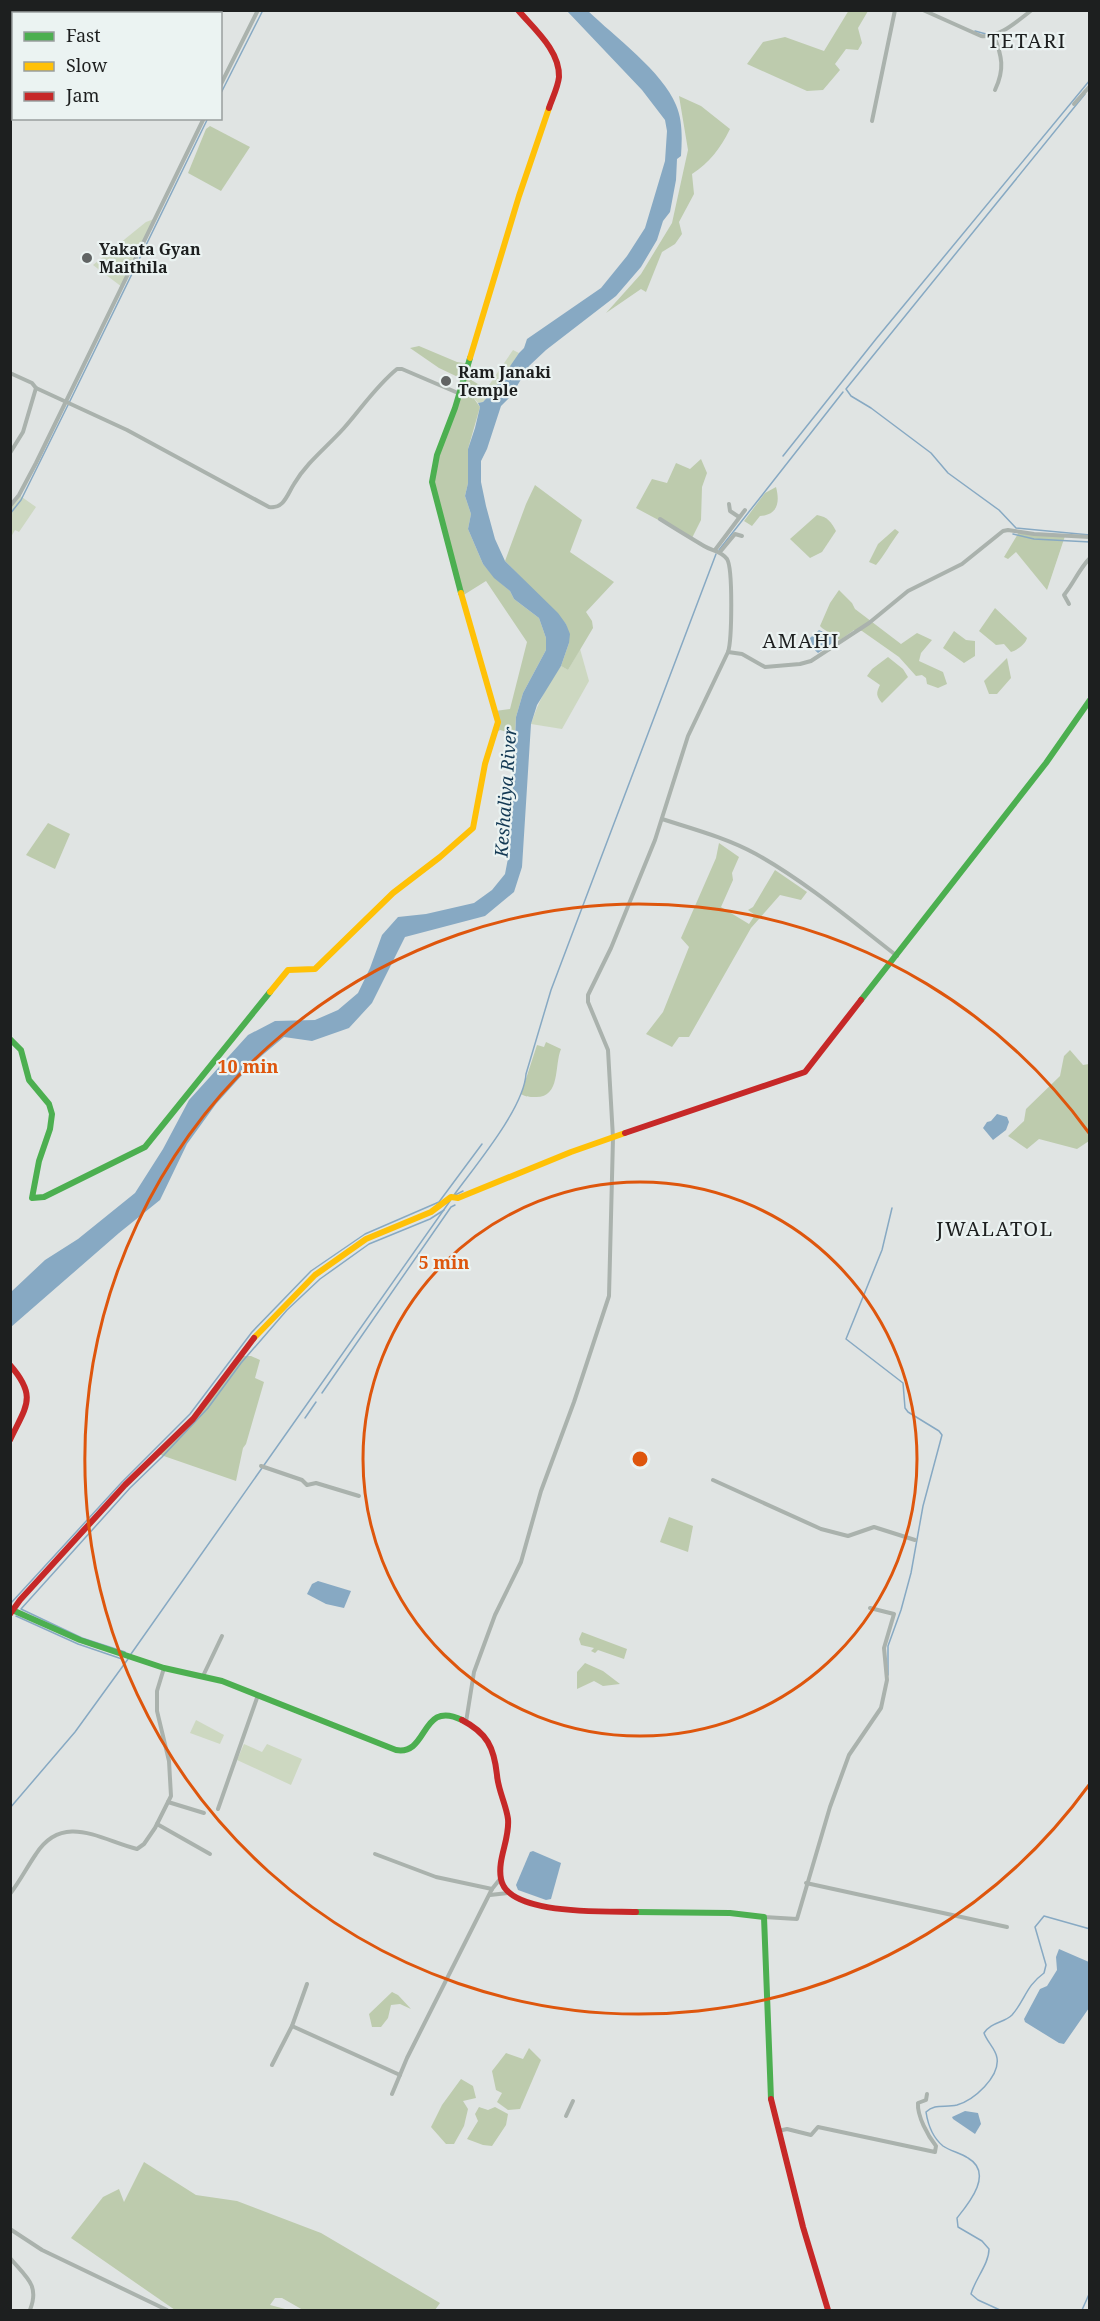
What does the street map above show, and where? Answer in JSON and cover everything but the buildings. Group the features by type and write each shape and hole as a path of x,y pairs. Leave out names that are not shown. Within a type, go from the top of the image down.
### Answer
{"street":[{"path":"222,82 258,10"},
{"path":"10,1039 18,1043 26,1063 27,1076 48,1102 52,1112 51,1130 43,1150 32,1198 44,1197 146,1147 288,970 315,969 393,893 473,828 485,764 498,722 445,537 432,482 437,455 455,408 519,196 559,78 555,55 519,10"},
{"path":"872,121 894,10"},
{"path":"923,10 981,36 994,36 1032,10"},
{"path":"994,36 1002,57 1002,69 995,90"},
{"path":"1074,104 1089,86"},
{"path":"10,506 19,495 66,402 203,120"},
{"path":"10,373 32,383 36,388 127,430 269,507 275,508 285,501 296,480 327,444 397,369 402,369 458,393"},
{"path":"10,453 22,432 36,388"},
{"path":"729,504 730,510 739,517"},
{"path":"714,550 745,510"},
{"path":"466,1722 474,1672 495,1615 521,1562 541,1491 574,1402 609,1296 613,1138 608,1050 588,1002 588,995 611,948 662,819 688,736 731,642 732,580 729,562 720,552 660,519"},
{"path":"728,652 742,654 765,667 811,661 869,623 908,591 962,564 1003,531 1089,537"},
{"path":"720,552 735,534 742,536"},
{"path":"1069,604 1064,595 1073,584 1081,566 1089,558"},
{"path":"392,2094 492,1889 500,1879 508,1821 497,1777 495,1755 472,1726 444,1714 433,1719 415,1744 404,1751 387,1748 258,1695 203,1676 164,1668 80,1641 11,1611 125,1485 193,1419 257,1334 315,1275 366,1239 431,1212 451,1197 458,1198 571,1152 806,1072 1046,763 1089,700"},
{"path":"662,819 723,840 755,854 797,880 897,956"},
{"path":"10,1365 28,1388 29,1398 10,1440"},
{"path":"261,1466 302,1480 307,1485 316,1482 359,1496"},
{"path":"713,1480 821,1529 848,1536 874,1527 915,1540"},
{"path":"489,1895 508,1893 542,1906 596,1911 690,1912 796,1919 849,1755 881,1708 887,1680 884,1648 894,1614 870,1608"},
{"path":"203,1676 222,1636"},
{"path":"10,1894 37,1852 50,1838 64,1832 74,1830 88,1833 137,1849 144,1844 171,1796 171,1773 157,1711 157,1691 164,1668"},
{"path":"218,1809 258,1695"},
{"path":"168,1802 204,1813"},
{"path":"157,1824 210,1854"},
{"path":"375,1854 436,1877 492,1889"},
{"path":"500,1879 508,1893"},
{"path":"806,1883 1007,1927"},
{"path":"764,1917 771,2106 803,2228 828,2310"},
{"path":"272,2065 292,2026 307,1984"},
{"path":"292,2026 400,2075"},
{"path":"778,2131 787,2129 811,2135 818,2127 935,2152 936,2146 927,2134 918,2109 918,2103 926,2100 927,2094"},
{"path":"566,2116 573,2101"},
{"path":"10,2229 42,2250 167,2310"},
{"path":"10,2258 32,2284 35,2294 30,2310"}],"green space":[{"path":"849,10 868,11 858,28 862,43 858,50 846,49 835,64 840,70 823,90 807,91 747,64 763,42 785,37 824,51"},
{"path":"679,96 701,106 730,129 714,154 692,174 694,194 679,222 682,234 675,244 662,252 646,292 641,289 606,313 641,274 672,223 688,150"},
{"path":"210,126 250,147 221,191 188,173 206,129"},
{"path":"154,219 122,287 93,265 146,222"},
{"path":"419,346 457,362 471,364 468,378 478,384 472,396 480,407 468,449 468,483 465,496 471,514 468,529 483,564 510,591 514,599 539,618 546,638 546,650 523,693 516,717 515,734 500,730 494,734 498,722 495,711 510,709 527,642 486,581 462,596 432,482 437,455 458,393 460,378 439,368 410,348"},
{"path":"513,350 519,353 498,385 483,402 478,403 472,396 478,384 487,388"},
{"path":"701,459 707,473 702,487 701,520 692,538 636,508 652,479 667,483 676,463 690,469"},
{"path":"535,485 582,520 570,552 614,582 586,612 592,621 593,628 568,670 561,666 569,643 566,624 505,561"},
{"path":"776,487 778,498 774,510 760,516 752,526 744,521 765,493"},
{"path":"19,495 36,507 19,532 15,530 11,537 11,506"},
{"path":"817,515 829,520 836,531 822,552 810,558 790,539"},
{"path":"895,529 899,532 876,565 869,562 878,544"},
{"path":"1019,532 1065,536 1047,590 1016,552 1008,559 1004,557"},
{"path":"839,590 855,609 901,644 917,633 932,640 921,653 919,661 943,672 947,684 938,688 927,684 926,678 922,675 916,676 899,657 862,631 854,630 840,640 822,628 820,626 830,603"},
{"path":"995,608 1027,638 1018,649 1011,652 1004,644 996,645 979,631"},
{"path":"954,631 966,640 975,641 975,656 964,663 943,648"},
{"path":"580,649 589,681 562,729 531,724 540,701 561,666 568,670"},
{"path":"888,657 903,669 908,677 882,703 877,694 880,685 867,676 872,669"},
{"path":"1007,658 1011,678 997,694 989,694 984,681"},
{"path":"48,823 70,834 55,869 26,855"},
{"path":"719,843 739,857 732,873 733,880 721,907 749,924 755,915 748,910 753,907 775,870 807,892 801,900 780,895 751,928 689,1037 679,1037 672,1047 646,1034 663,1012 689,947 681,938 716,858"},
{"path":"546,1042 561,1049 553,1087 543,1096 524,1096 521,1094 537,1045 544,1047"},
{"path":"1070,1050 1083,1065 1089,1064 1089,1141 1077,1149 1039,1139 1027,1149 1008,1136 1024,1121 1026,1109 1060,1076 1064,1056"},
{"path":"241,1356 251,1356 260,1360 255,1378 264,1382 243,1448 236,1481 158,1454 193,1419"},
{"path":"669,1517 693,1526 688,1552 660,1542"},
{"path":"582,1632 627,1649 624,1659 598,1650 595,1653 591,1651 594,1648 581,1645 579,1639"},
{"path":"585,1663 603,1671 620,1684 603,1686 594,1681 577,1689 577,1672"},
{"path":"196,1720 224,1735 220,1744 190,1733"},
{"path":"244,1744 262,1752 267,1744 302,1759 291,1785 237,1760"},
{"path":"392,1992 411,2009 400,2004 391,2005 388,2018 381,2027 372,2027 369,2014"},
{"path":"529,2048 541,2060 520,2109 508,2110 497,2102 502,2093 496,2090 492,2071 506,2053 523,2059"},
{"path":"461,2079 473,2086 476,2098 463,2101 468,2109 464,2126 454,2144 446,2144 431,2127 442,2105"},
{"path":"479,2107 488,2110 495,2107 508,2114 506,2125 492,2146 467,2139 478,2121 475,2114"},
{"path":"144,2162 196,2195 237,2201 321,2233 440,2303 435,2310 303,2310 282,2298 275,2298 270,2305 289,2310 175,2310 71,2238 103,2197 119,2189 124,2202"}],"water":[{"path":"567,11 588,11 637,55 660,80 670,93 680,117 681,156 677,159 670,212 663,221 657,240 641,267 616,296 546,350 529,366 511,396 501,406 481,461 481,482 486,506 495,539 505,561 558,613 570,634 561,666 537,705 531,724 522,867 514,892 485,916 405,937 372,1003 349,1028 312,1041 284,1037 252,1064 216,1104 187,1144 160,1200 11,1327 11,1292 45,1260 78,1239 135,1193 163,1149 189,1100 248,1035 275,1021 315,1020 338,1010 358,993 382,935 398,917 426,914 474,903 492,890 505,874 510,848 516,717 523,693 546,650 546,638 539,618 514,599 510,591 494,578 483,564 468,529 471,514 465,496 468,483 468,449 480,407 478,403 483,402 494,390 524,348 527,339 601,288 627,256 645,228 665,161 667,131 665,120 642,90"},
{"path":"819,630 838,639 818,653 808,644 810,638"},
{"path":"997,1114 1007,1117 1009,1122 1006,1130 993,1140 983,1128"},
{"path":"318,1581 351,1591 344,1608 326,1604 307,1594 312,1584"},
{"path":"533,1851 561,1863 551,1899 546,1900 518,1890 516,1885 530,1852"},
{"path":"1059,1949 1089,1962 1089,2008 1064,2044 1025,2022 1024,2019 1040,1989 1047,1986 1057,1970 1056,1957"},
{"path":"965,2111 978,2113 981,2124 975,2134 952,2117"}],"waterway":[{"path":"222,91 263,10"},
{"path":"975,31 986,34"},
{"path":"783,456 876,339 1090,80"},
{"path":"1085,94 846,389 851,396 871,408 931,453 948,473 999,510 1016,528 1090,535"},
{"path":"69,403 207,120"},
{"path":"719,550 843,392"},
{"path":"10,514 21,500 68,405"},
{"path":"1013,534 1034,539 1090,542"},
{"path":"454,1195 508,1120 517,1103 551,990 716,554"},
{"path":"11,1603 122,1482 190,1414 252,1332 311,1271 365,1234 439,1202 482,1144"},
{"path":"455,1195 463,1191"},
{"path":"131,1654 450,1201"},
{"path":"322,1393 451,1207 455,1205"},
{"path":"888,1675 888,1646 911,1573 923,1506 942,1435 908,1412 905,1408 903,1383 846,1339 882,1250 892,1208"},
{"path":"125,1652 82,1638 21,1609 130,1488 208,1408 241,1363 287,1310 320,1279 369,1244 430,1219 444,1210"},
{"path":"305,1418 316,1402"},
{"path":"16,1616 78,1644 122,1659"},
{"path":"10,1808 75,1732 128,1659"},
{"path":"1000,2310 978,2300 971,2294 987,2260 989,2249 982,2241 958,2227 957,2218 977,2188 979,2172 968,2158 946,2148 936,2139 926,2112 940,2106 953,2106 964,2102 978,2093 990,2080 997,2065 997,2058 984,2033 990,2027 1012,2015 1029,1988 1044,1973 1046,1965 1035,1927 1044,1916 1090,1929"},
{"path":"1082,2310 1090,2292"}],"traffic: fast":[{"path":"461,593 432,482 437,455 455,408 470,358"},
{"path":"861,1000 1046,763 1090,700"},
{"path":"10,1039 21,1050 29,1080 49,1104 52,1114 32,1198 44,1197 145,1147 270,992"},
{"path":"10,1609 80,1640 164,1668 222,1681 396,1750 407,1750 414,1745 431,1722 439,1717 448,1716 462,1720"},
{"path":"636,1912 730,1913 764,1917 771,2099"}],"traffic: slow":[{"path":"470,358 519,196 549,108"},
{"path":"270,992 288,970 315,969 393,893 473,828 485,764 498,722 461,593"},
{"path":"254,1338 315,1275 366,1239 431,1212 451,1197 458,1198 571,1152 625,1133"}],"traffic: jam":[{"path":"518,10 544,40 558,67 559,77 549,108"},
{"path":"625,1133 805,1072 861,1000"},
{"path":"10,1614 20,1600 125,1485 193,1419 254,1338"},
{"path":"10,1365 19,1376 27,1394 24,1410 10,1440"},
{"path":"462,1720 478,1730 488,1742 494,1756 508,1819 500,1872 507,1891 521,1900 560,1909 636,1912"},
{"path":"771,2099 803,2227 828,2310"}],"place":[{"name":"Yakata Gyan Maithila","path":"87,258"},
{"name":"Ram Janaki Temple","path":"446,381"}],"district":[{"name":"TETARI","path":"1027,40"},
{"name":"AMAHI","path":"801,640"},
{"name":"JWALATOL","path":"995,1228"}],"water label":[{"name":"Keshaliya River","path":"505,792"}]}
